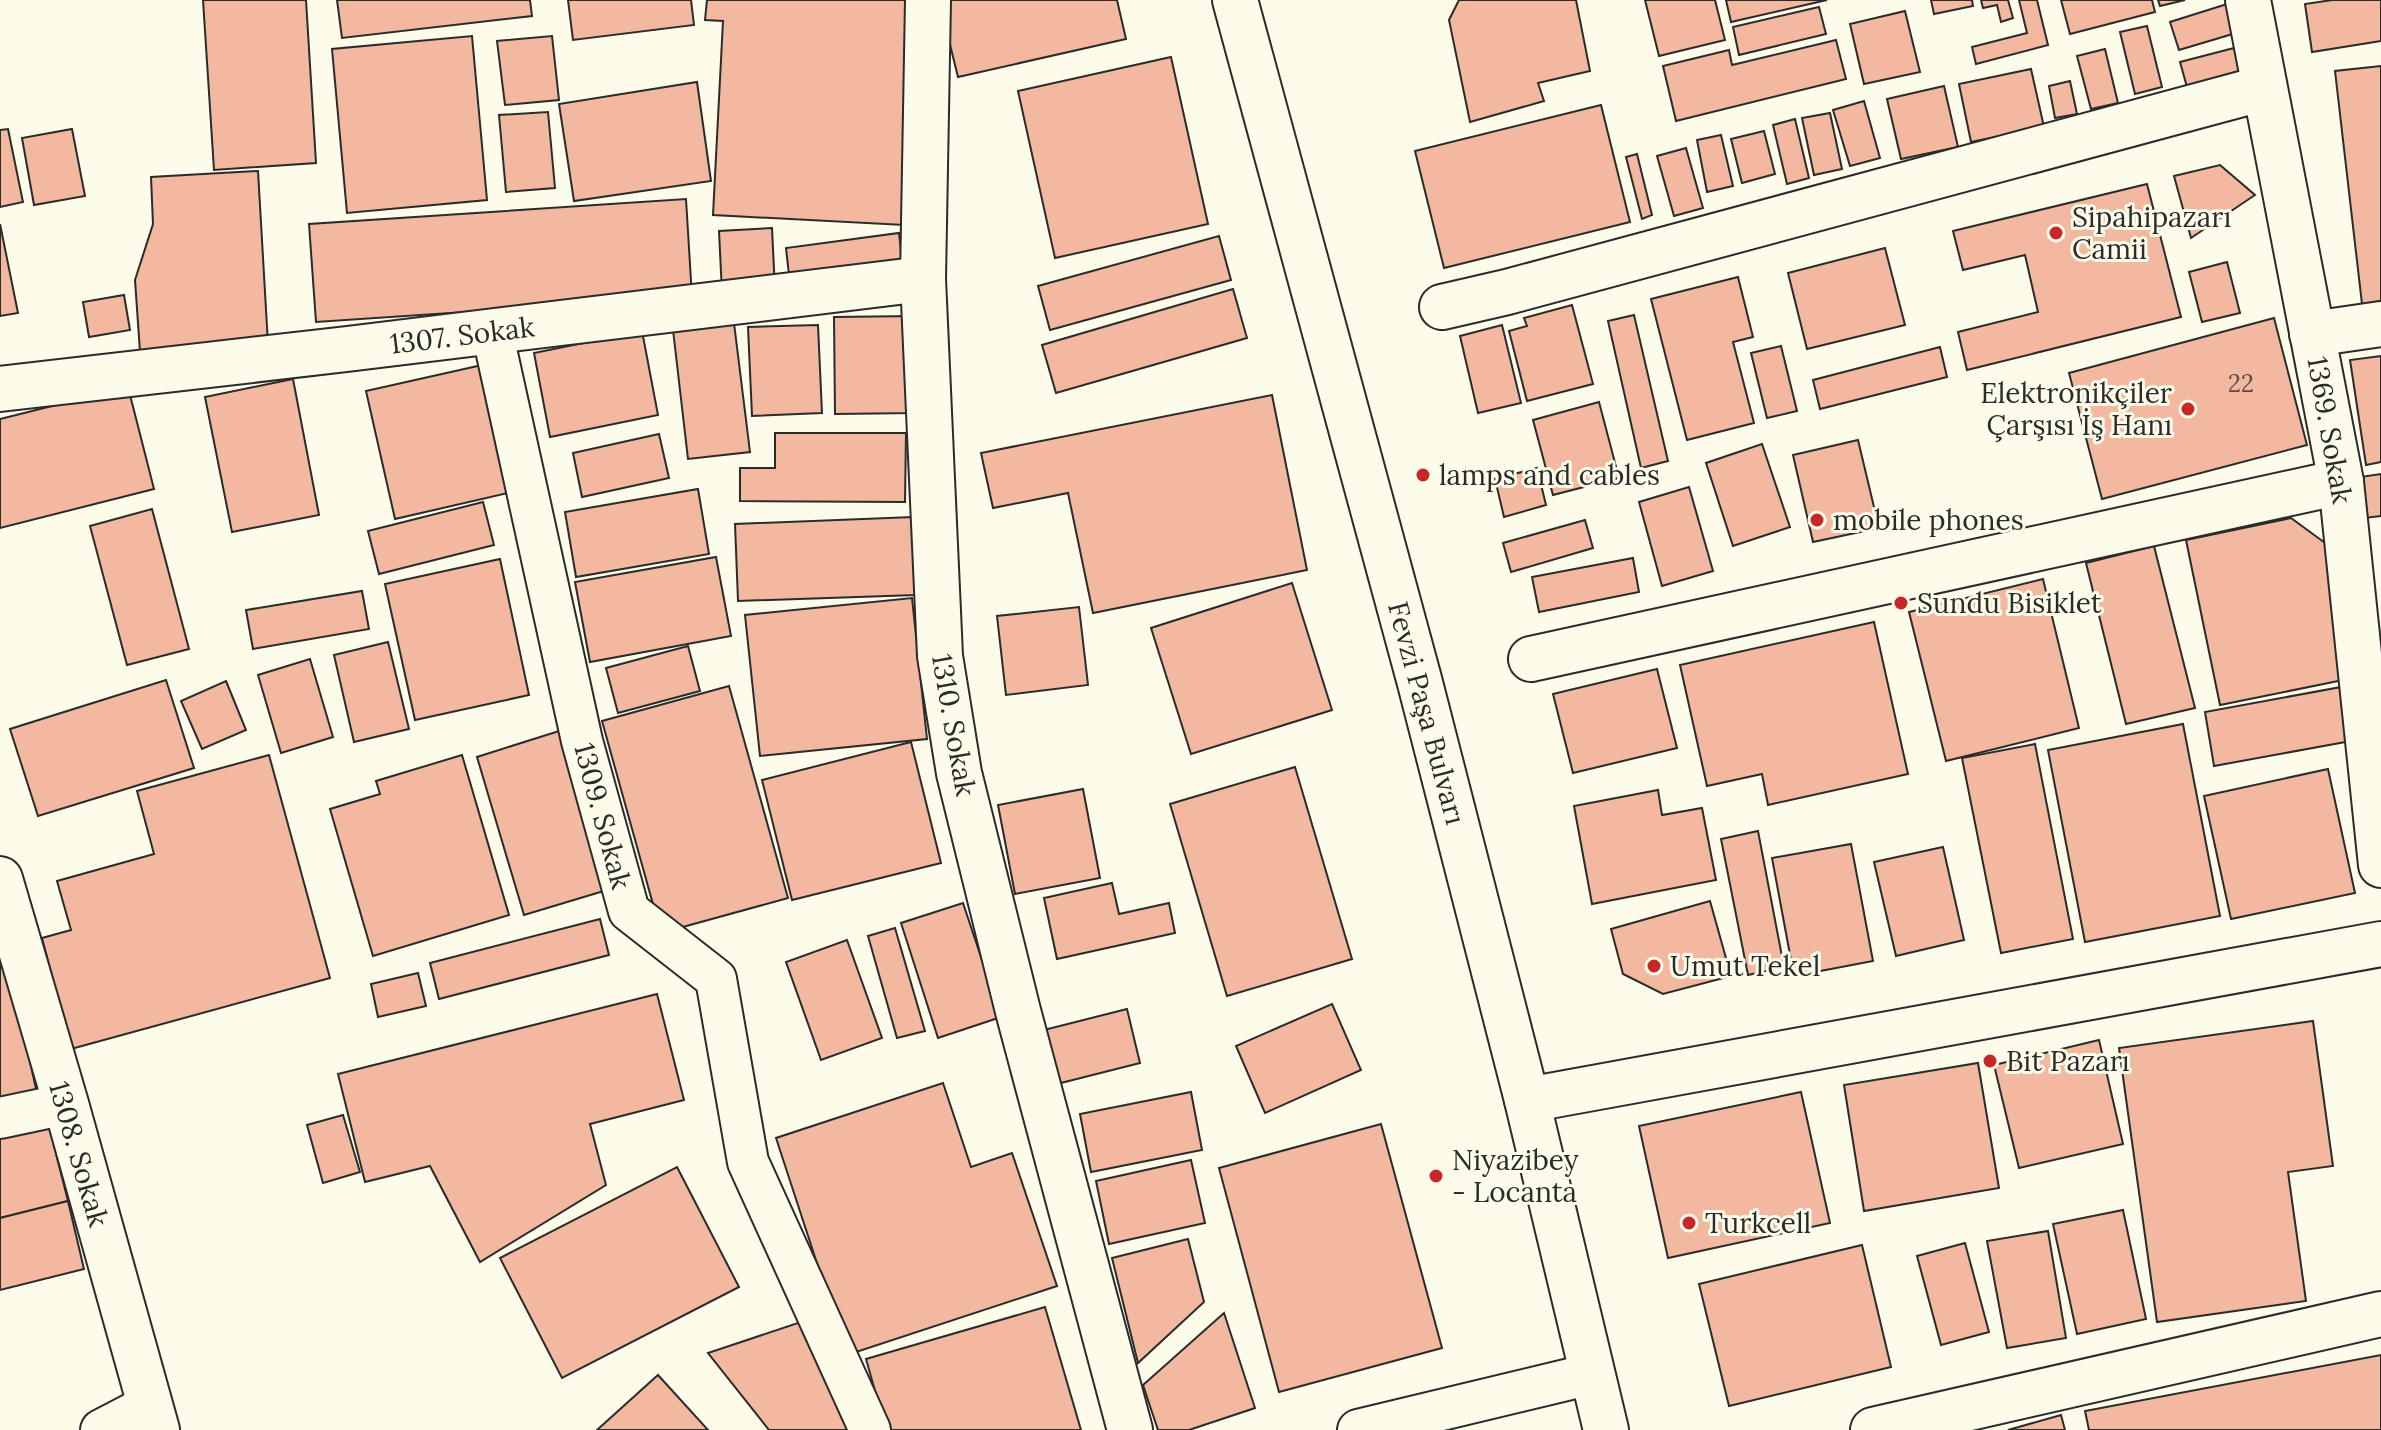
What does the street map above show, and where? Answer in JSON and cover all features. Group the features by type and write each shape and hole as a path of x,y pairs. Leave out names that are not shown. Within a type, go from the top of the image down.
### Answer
{"street":[{"name":"1310. Sokak","path":"928,0 923,279 940,656 959,773 1018,1011 1130,1430"},
{"name":"Fevzi Paşa Bulvarı","path":"1235,0 1366,480 1527,1100 1606,1430"},
{"name":"1369. Sokak","path":"2248,0 2341,482 2381,865"},
{"path":"1442,307 2264,88"},
{"name":"1307. Sokak","path":"0,389 923,279"},
{"path":"2312,334 2381,324"},
{"name":"1309. Sokak","path":"492,331 582,741 629,911 716,979 748,1162 870,1430"},
{"path":"1531,659 2341,482"},
{"name":"1308. Sokak","path":"0,879 153,1418"},
{"path":"1527,1100 2381,944"},
{"path":"0,1118 66,1104"},
{"path":"1873,1430 2381,1314"},
{"path":"1358,1430 1591,1374"},
{"path":"101,1430 153,1418"}],"building":[{"path":"203,0 306,0 316,163 214,170"},
{"path":"337,0 530,0 532,16 342,38"},
{"path":"568,0 691,0 694,25 573,40"},
{"path":"707,0 916,0 904,225 713,215 723,21 705,20"},
{"path":"939,0 1117,0 1126,39 958,77"},
{"path":"1459,0 1576,0 1590,71 1538,83 1544,101 1470,122 1449,20"},
{"path":"1645,0 1715,0 1725,40 1659,56"},
{"path":"1726,0 1827,0 1731,22"},
{"path":"1931,0 1972,0 1973,6 1934,14"},
{"path":"1981,0 2008,0 2013,18 2001,22 1997,5 1983,8"},
{"path":"2019,0 2037,0 2048,45 1976,64 1972,47 2027,33"},
{"path":"2061,0 2152,0 2155,12 2070,34"},
{"path":"2158,0 2185,0 2160,6"},
{"path":"2332,0 2381,0 2381,41 2312,52 2305,4"},
{"path":"2227,4 2236,33 2179,50 2170,22"},
{"path":"1819,7 1826,34 1739,55 1733,27"},
{"path":"1905,11 1920,72 1864,84 1850,24"},
{"path":"2147,26 2162,87 2135,94 2120,32"},
{"path":"472,36 487,200 347,213 332,49"},
{"path":"552,36 559,100 505,105 497,41"},
{"path":"1836,40 1846,79 1676,121 1663,66 1729,50 1732,65"},
{"path":"2234,48 2245,91 2192,105 2180,62"},
{"path":"2105,49 2118,103 2091,109 2077,56"},
{"path":"1171,57 1208,224 1055,258 1018,91"},
{"path":"2381,66 2381,301 2362,304 2335,71"},
{"path":"2031,69 2044,127 1971,142 1959,84"},
{"path":"2070,81 2077,114 2055,118 2049,86"},
{"path":"697,82 711,181 574,201 559,104"},
{"path":"1944,86 1958,147 1901,159 1887,99"},
{"path":"1864,101 1880,158 1850,166 1833,110"},
{"path":"1601,105 1630,222 1444,268 1415,151"},
{"path":"548,112 555,188 506,192 499,115"},
{"path":"1830,113 1842,169 1814,175 1802,118"},
{"path":"1795,119 1809,178 1787,184 1773,125"},
{"path":"8,129 23,202 0,207 0,130"},
{"path":"72,129 85,196 34,205 22,138"},
{"path":"1764,131 1775,174 1742,183 1731,139"},
{"path":"1721,135 1733,186 1707,192 1697,140"},
{"path":"1686,148 1703,208 1674,216 1657,156"},
{"path":"1637,154 1652,215 1642,219 1626,157"},
{"path":"2220,165 2255,195 2191,238 2174,176"},
{"path":"258,171 268,344 140,352 135,280 153,224 151,177"},
{"path":"2147,184 2181,317 1967,370 1958,332 2038,312 2025,255 1963,270 1953,231"},
{"path":"686,199 692,297 316,322 309,224"},
{"path":"0,224 18,313 0,316"},
{"path":"772,228 775,290 722,293 719,231"},
{"path":"899,233 903,269 790,284 786,248"},
{"path":"1219,236 1231,280 1050,330 1038,286"},
{"path":"1885,248 1905,325 1807,349 1788,273"},
{"path":"2227,262 2240,313 2202,322 2189,272"},
{"path":"1738,277 1753,337 1733,342 1754,423 1687,440 1651,299"},
{"path":"1233,289 1247,338 1056,393 1042,345"},
{"path":"124,295 130,330 89,337 83,302"},
{"path":"1572,305 1593,384 1527,401 1509,331 1527,326 1524,318"},
{"path":"1634,315 1668,461 1641,468 1608,321"},
{"path":"914,316 916,413 835,414 834,317"},
{"name":"Elektronikçiler Çarşısı İş Hanı","path":"2274,318 2307,445 2102,499 2069,373"},
{"path":"734,323 750,452 688,459 673,330"},
{"path":"818,325 822,413 752,416 748,327"},
{"path":"1502,325 1521,403 1478,413 1460,336"},
{"path":"642,331 658,415 550,437 534,353"},
{"path":"1781,346 1797,411 1767,418 1751,353"},
{"path":"1940,347 1947,377 1820,409 1813,380"},
{"path":"2381,356 2381,462 2366,465 2350,360"},
{"path":"491,363 521,490 395,519 366,391"},
{"path":"293,379 319,515 232,532 205,397"},
{"path":"128,387 154,489 0,528 0,419"},
{"path":"1272,395 1307,570 1093,613 1068,493 993,508 981,453"},
{"path":"1599,402 1619,478 1553,495 1533,420"},
{"path":"775,433 906,433 905,502 740,501 740,468 775,468"},
{"path":"659,434 669,478 582,497 573,453"},
{"path":"1858,440 1879,528 1813,542 1793,455"},
{"path":"1762,444 1790,527 1733,546 1706,463"},
{"path":"1537,468 1546,505 1504,517 1495,479"},
{"path":"2381,474 2381,516 2365,518 2360,477"},
{"path":"1689,487 1713,571 1662,586 1639,502"},
{"path":"698,489 709,554 576,577 565,512"},
{"path":"483,502 494,545 379,574 368,531"},
{"path":"152,509 189,649 127,665 90,526"},
{"path":"913,517 916,595 738,601 735,524"},
{"path":"2291,518 2332,548 2358,677 2220,705 2186,540"},
{"path":"1585,520 1593,548 1511,572 1503,543"},
{"path":"2154,546 2195,708 2126,724 2086,563"},
{"path":"716,557 731,636 590,662 575,582"},
{"path":"1633,558 1639,592 1539,612 1532,577"},
{"path":"500,559 529,695 415,720 385,584"},
{"path":"2043,579 2079,728 1946,761 1909,612"},
{"path":"1292,583 1332,710 1191,754 1151,628"},
{"path":"362,591 369,629 253,649 246,610"},
{"path":"912,598 927,739 760,756 745,615"},
{"path":"1079,607 1088,685 1006,695 997,616"},
{"path":"1874,622 1908,774 1768,805 1762,774 1707,786 1680,665"},
{"path":"388,642 409,729 354,742 334,655"},
{"path":"688,646 700,691 618,713 606,668"},
{"path":"310,659 333,737 281,753 258,675"},
{"path":"1657,669 1677,748 1573,773 1553,694"},
{"path":"166,680 194,768 38,816 10,729"},
{"path":"226,681 246,730 202,749 181,701"},
{"path":"2352,685 2362,739 2214,766 2205,712"},
{"path":"729,686 788,898 661,933 602,721"},
{"path":"2183,724 2220,916 2085,942 2048,750"},
{"path":"559,731 607,890 524,915 477,757"},
{"path":"911,742 941,863 792,900 762,780"},
{"path":"2035,744 2073,939 2001,953 1962,758"},
{"path":"269,755 330,978 71,1049 42,938 71,930 57,881 154,854 137,791"},
{"path":"462,755 509,915 373,956 330,809 380,794 376,781"},
{"path":"1295,767 1352,959 1227,996 1170,804"},
{"path":"2328,769 2355,893 2231,919 2204,796"},
{"path":"1083,789 1100,878 1015,894 998,805"},
{"path":"1658,790 1662,815 1702,808 1716,880 1592,904 1574,806"},
{"path":"1758,831 1784,967 1748,975 1721,839"},
{"path":"1851,844 1873,961 1794,976 1772,858"},
{"path":"1943,847 1964,940 1896,956 1874,862"},
{"path":"1112,883 1119,914 1169,903 1175,933 1057,959 1044,898"},
{"path":"1710,901 1731,976 1663,994 1623,974 1611,929"},
{"path":"963,903 1001,1017 938,1038 901,923"},
{"path":"600,919 609,955 439,999 430,963"},
{"path":"895,928 925,1031 897,1038 868,936"},
{"path":"0,930 37,1093 0,1102"},
{"path":"847,940 882,1038 821,1060 786,962"},
{"path":"418,973 426,1006 378,1017 371,984"},
{"path":"657,994 684,1100 590,1124 606,1185 480,1262 430,1166 365,1182 338,1074"},
{"path":"1332,1004 1361,1070 1265,1113 1236,1046"},
{"path":"1127,1009 1140,1063 1053,1085 1040,1031"},
{"path":"2313,1021 2333,1166 2288,1172 2306,1301 2157,1322 2119,1048"},
{"path":"2099,1040 2123,1144 2019,1168 1994,1065"},
{"path":"1978,1063 1999,1188 1864,1211 1844,1085"},
{"path":"943,1083 971,1167 1012,1153 1057,1286 847,1355 776,1138"},
{"path":"1191,1092 1202,1150 1091,1172 1080,1114"},
{"path":"1801,1092 1830,1223 1668,1258 1639,1126"},
{"path":"343,1115 360,1172 323,1183 307,1125"},
{"path":"1381,1124 1442,1348 1279,1392 1219,1168"},
{"path":"49,1126 68,1201 0,1218 0,1138"},
{"path":"1191,1160 1205,1223 1109,1244 1096,1181"},
{"path":"677,1167 739,1287 562,1378 500,1258"},
{"path":"68,1201 84,1269 0,1290 0,1218"},
{"path":"2123,1210 2146,1319 2077,1334 2053,1224"},
{"path":"2048,1231 2066,1338 2007,1348 1987,1241"},
{"path":"1188,1239 1204,1302 1138,1363 1112,1258"},
{"path":"1965,1243 1989,1332 1941,1345 1917,1256"},
{"path":"1862,1245 1891,1367 1729,1406 1699,1284"},
{"path":"1045,1307 1081,1430 886,1430 866,1359"},
{"path":"1224,1313 1255,1408 1189,1430 1158,1430 1143,1385"},
{"path":"816,1317 854,1430 769,1430 708,1353"},
{"path":"2381,1355 2381,1430 2089,1430 2085,1411"},
{"path":"658,1375 708,1430 597,1430"},
{"path":"2061,1415 2065,1430 2008,1430"}],"place":[{"name":"Sipahipazarı Camii","path":"2056,233"},
{"name":"Elektronikçiler Çarşısı İş Hanı","path":"2188,409"},
{"name":"lamps and cables","path":"1423,475"},
{"name":"mobile phones","path":"1817,520"},
{"name":"Sundu Bisiklet","path":"1901,603"},
{"name":"Umut Tekel","path":"1654,966"},
{"name":"Bit Pazarı","path":"1990,1061"},
{"name":"Niyazibey - Locanta","path":"1436,1176"},
{"name":"Turkcell","path":"1689,1223"}]}
